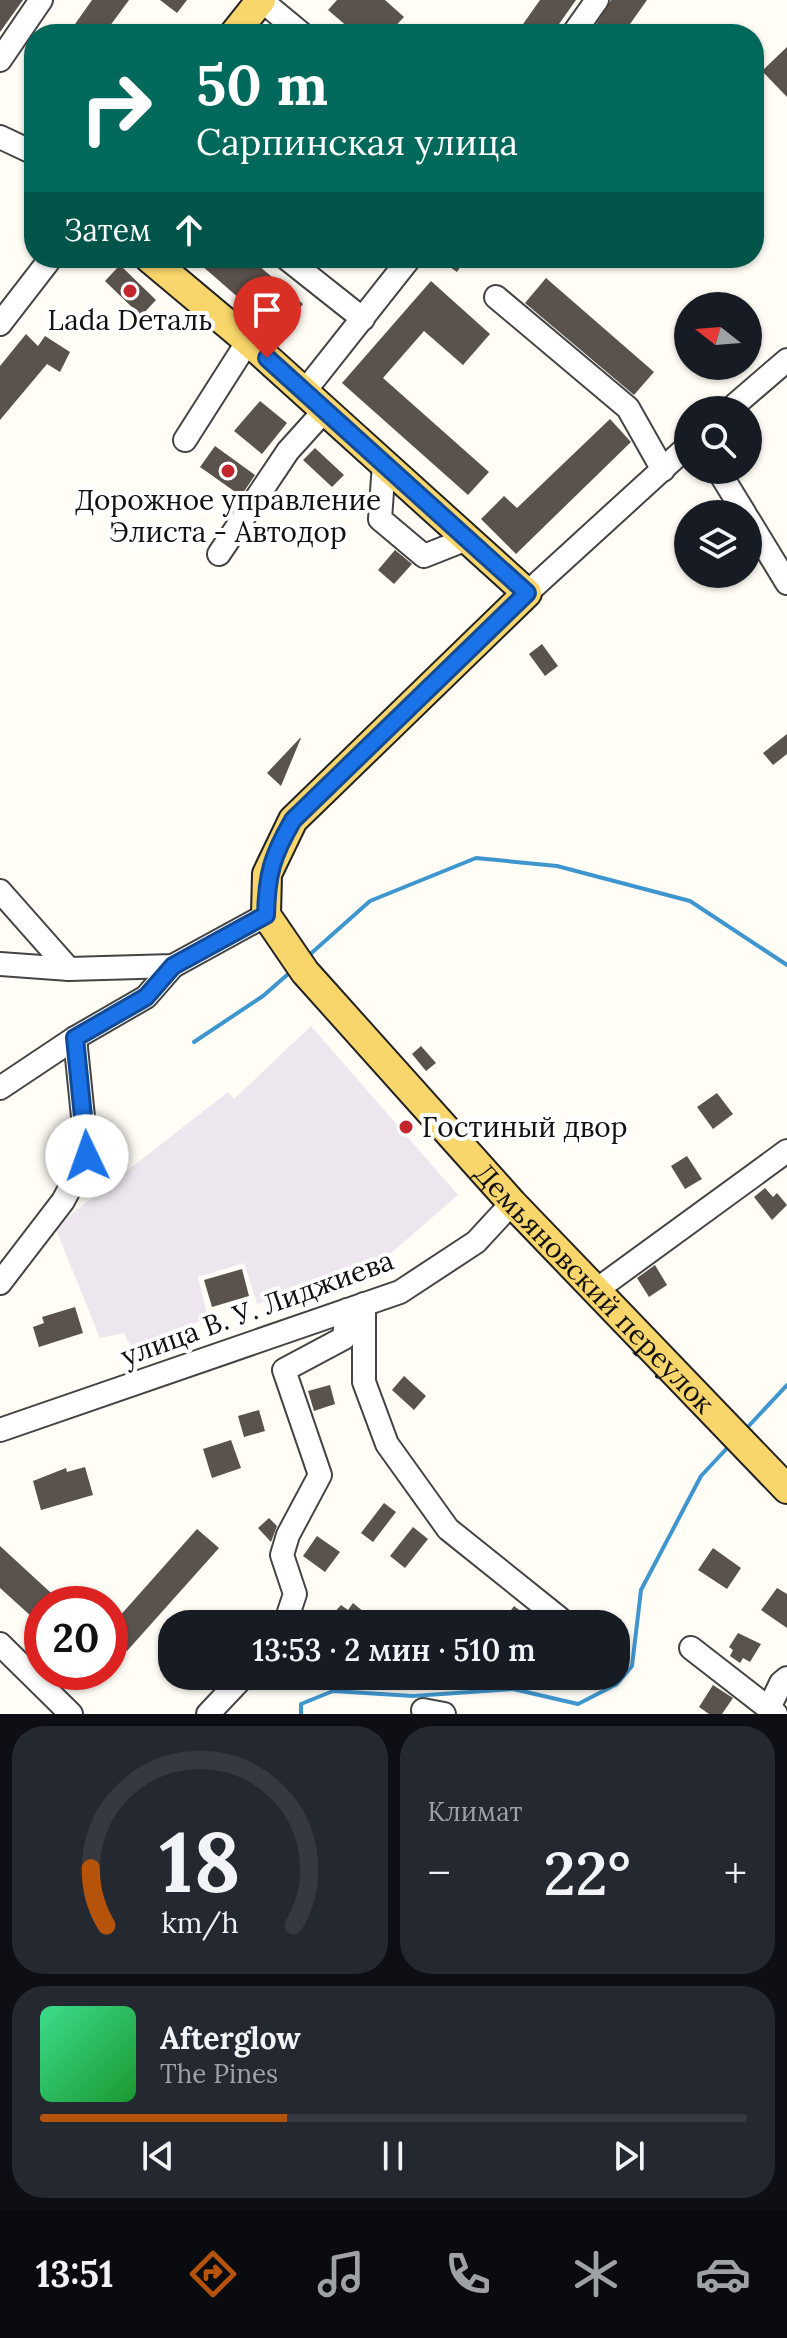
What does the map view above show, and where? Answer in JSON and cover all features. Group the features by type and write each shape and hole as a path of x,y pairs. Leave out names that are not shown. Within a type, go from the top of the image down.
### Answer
{"main road":[{"path":"242,24 261,0"},
{"path":"161,268 248,341 527,593 293,820 276,848 267,874 266,915"},
{"name":"Демьяновский переулок","path":"266,915 305,972 512,1203 782,1484"}],"street":[{"path":"25,24 41,0"},
{"path":"261,0 290,24"},
{"path":"580,24 597,0"},
{"path":"0,60 24,25"},
{"path":"0,137 24,148"},
{"path":"0,324 43,268"},
{"path":"299,268 363,319"},
{"path":"219,554 288,451 363,319 402,268"},
{"path":"496,297 628,408 663,470"},
{"path":"185,440 248,341"},
{"path":"745,396 787,360"},
{"path":"527,593 674,459"},
{"path":"384,464 380,519 424,556 467,539"},
{"path":"762,541 787,583"},
{"path":"0,891 69,969"},
{"path":"0,1088 75,1038 146,997 173,966 266,915"},
{"path":"0,964 69,969 173,966"},
{"path":"0,1283 63,1201 87,1156 75,1038"},
{"path":"595,1291 787,1151"},
{"name":"улица В. У. Лиджиева","path":"0,1430 400,1292 476,1242 512,1203"},
{"path":"356,1307 364,1382 387,1444 448,1529 549,1610"},
{"path":"290,1610 295,1594 282,1555 288,1535 320,1475 284,1370 344,1338 356,1307"},
{"path":"0,1644 71,1714"},
{"path":"691,1648 773,1711 781,1683 787,1678"},
{"path":"208,1714 231,1690"}],"shaded area":[{"path":"311,1026 458,1195 375,1267 257,1304 244,1263 198,1277 208,1318 131,1347 124,1333 100,1338 55,1227 228,1092 234,1099"}],"building":[{"path":"0,0 23,0 0,32"},
{"path":"92,0 129,0 111,24 75,24"},
{"path":"160,0 187,0 177,13"},
{"path":"337,0 385,0 404,17 397,24 344,24 328,10"},
{"path":"540,0 576,0 559,24 523,24"},
{"path":"611,0 647,0 630,24 596,24"},
{"path":"787,47 787,97 764,73 764,69"},
{"name":"Lada Dеталь","path":"117,268 123,268 156,300 141,316 105,281"},
{"path":"204,268 262,268 303,304 279,333"},
{"path":"546,278 654,372 634,395 525,303"},
{"path":"431,281 490,334 463,365 424,331 383,378 489,472 468,495 342,383"},
{"path":"26,334 38,346 45,336 70,352 60,372 47,364 0,420 0,366"},
{"path":"260,401 287,423 262,454 234,431"},
{"path":"610,419 631,442 516,554 481,519 504,496 517,508"},
{"name":"Дорожное управление Элиста - Автодор","path":"215,446 255,475 241,496 200,467"},
{"path":"315,448 344,475 332,487 303,460"},
{"path":"395,550 412,564 394,584 378,570"},
{"path":"542,644 558,666 545,676 529,654"},
{"path":"787,734 787,754 773,765 763,753"},
{"path":"301,738 281,786 267,773"},
{"path":"421,1046 436,1063 426,1071 412,1054"},
{"path":"717,1093 733,1114 713,1129 697,1107"},
{"path":"687,1156 702,1179 685,1189 671,1166"},
{"path":"765,1188 773,1197 777,1193 787,1205 772,1220 754,1197"},
{"path":"655,1265 667,1285 649,1297 637,1278"},
{"path":"242,1269 249,1296 212,1307 204,1280"},
{"path":"75,1307 83,1333 39,1347 33,1327 44,1323 42,1317"},
{"path":"404,1376 426,1396 414,1410 392,1390"},
{"path":"330,1385 335,1404 314,1411 308,1391"},
{"path":"259,1410 265,1431 244,1437 238,1416"},
{"path":"231,1440 241,1468 212,1478 203,1449"},
{"path":"85,1467 93,1495 41,1510 33,1481 66,1468 67,1472"},
{"path":"384,1503 396,1512 373,1542 361,1533"},
{"path":"269,1518 277,1526 271,1542 258,1528"},
{"path":"413,1527 428,1539 405,1568 390,1556"},
{"path":"197,1529 219,1548 164,1610 158,1610 158,1616 128,1650 128,1607"},
{"path":"317,1536 340,1552 325,1572 303,1556"},
{"path":"0,1546 43,1586 24,1586 24,1610 0,1588"},
{"path":"713,1548 741,1568 727,1589 698,1570"},
{"path":"777,1588 787,1594 787,1628 761,1610"},
{"path":"353,1603 362,1610 348,1610"},
{"path":"738,1633 761,1644 750,1662 743,1658 740,1663 730,1656 733,1650 729,1647"},
{"path":"713,1685 733,1698 722,1714 709,1714 699,1707"}],"waterway":[{"path":"307,957 370,901 476,858 557,866 690,901 787,965"},
{"path":"194,1042 263,996 287,975"},
{"path":"744,1431 787,1385"},
{"path":"301,1714 301,1704 333,1691 413,1696 513,1689 578,1704 617,1684 632,1666 641,1590 701,1476 729,1446"}],"place":[{"name":"Lada Dеталь","path":"130,291"},
{"name":"Дорожное управление Элиста - Автодор","path":"228,471"},
{"name":"Гостиный двор","path":"406,1127"}],"route":[{"path":"87,1156 85,1109 75,1038 146,997 173,966 266,915 267,874 276,848 293,820 316,794 527,593 267,358"}]}
